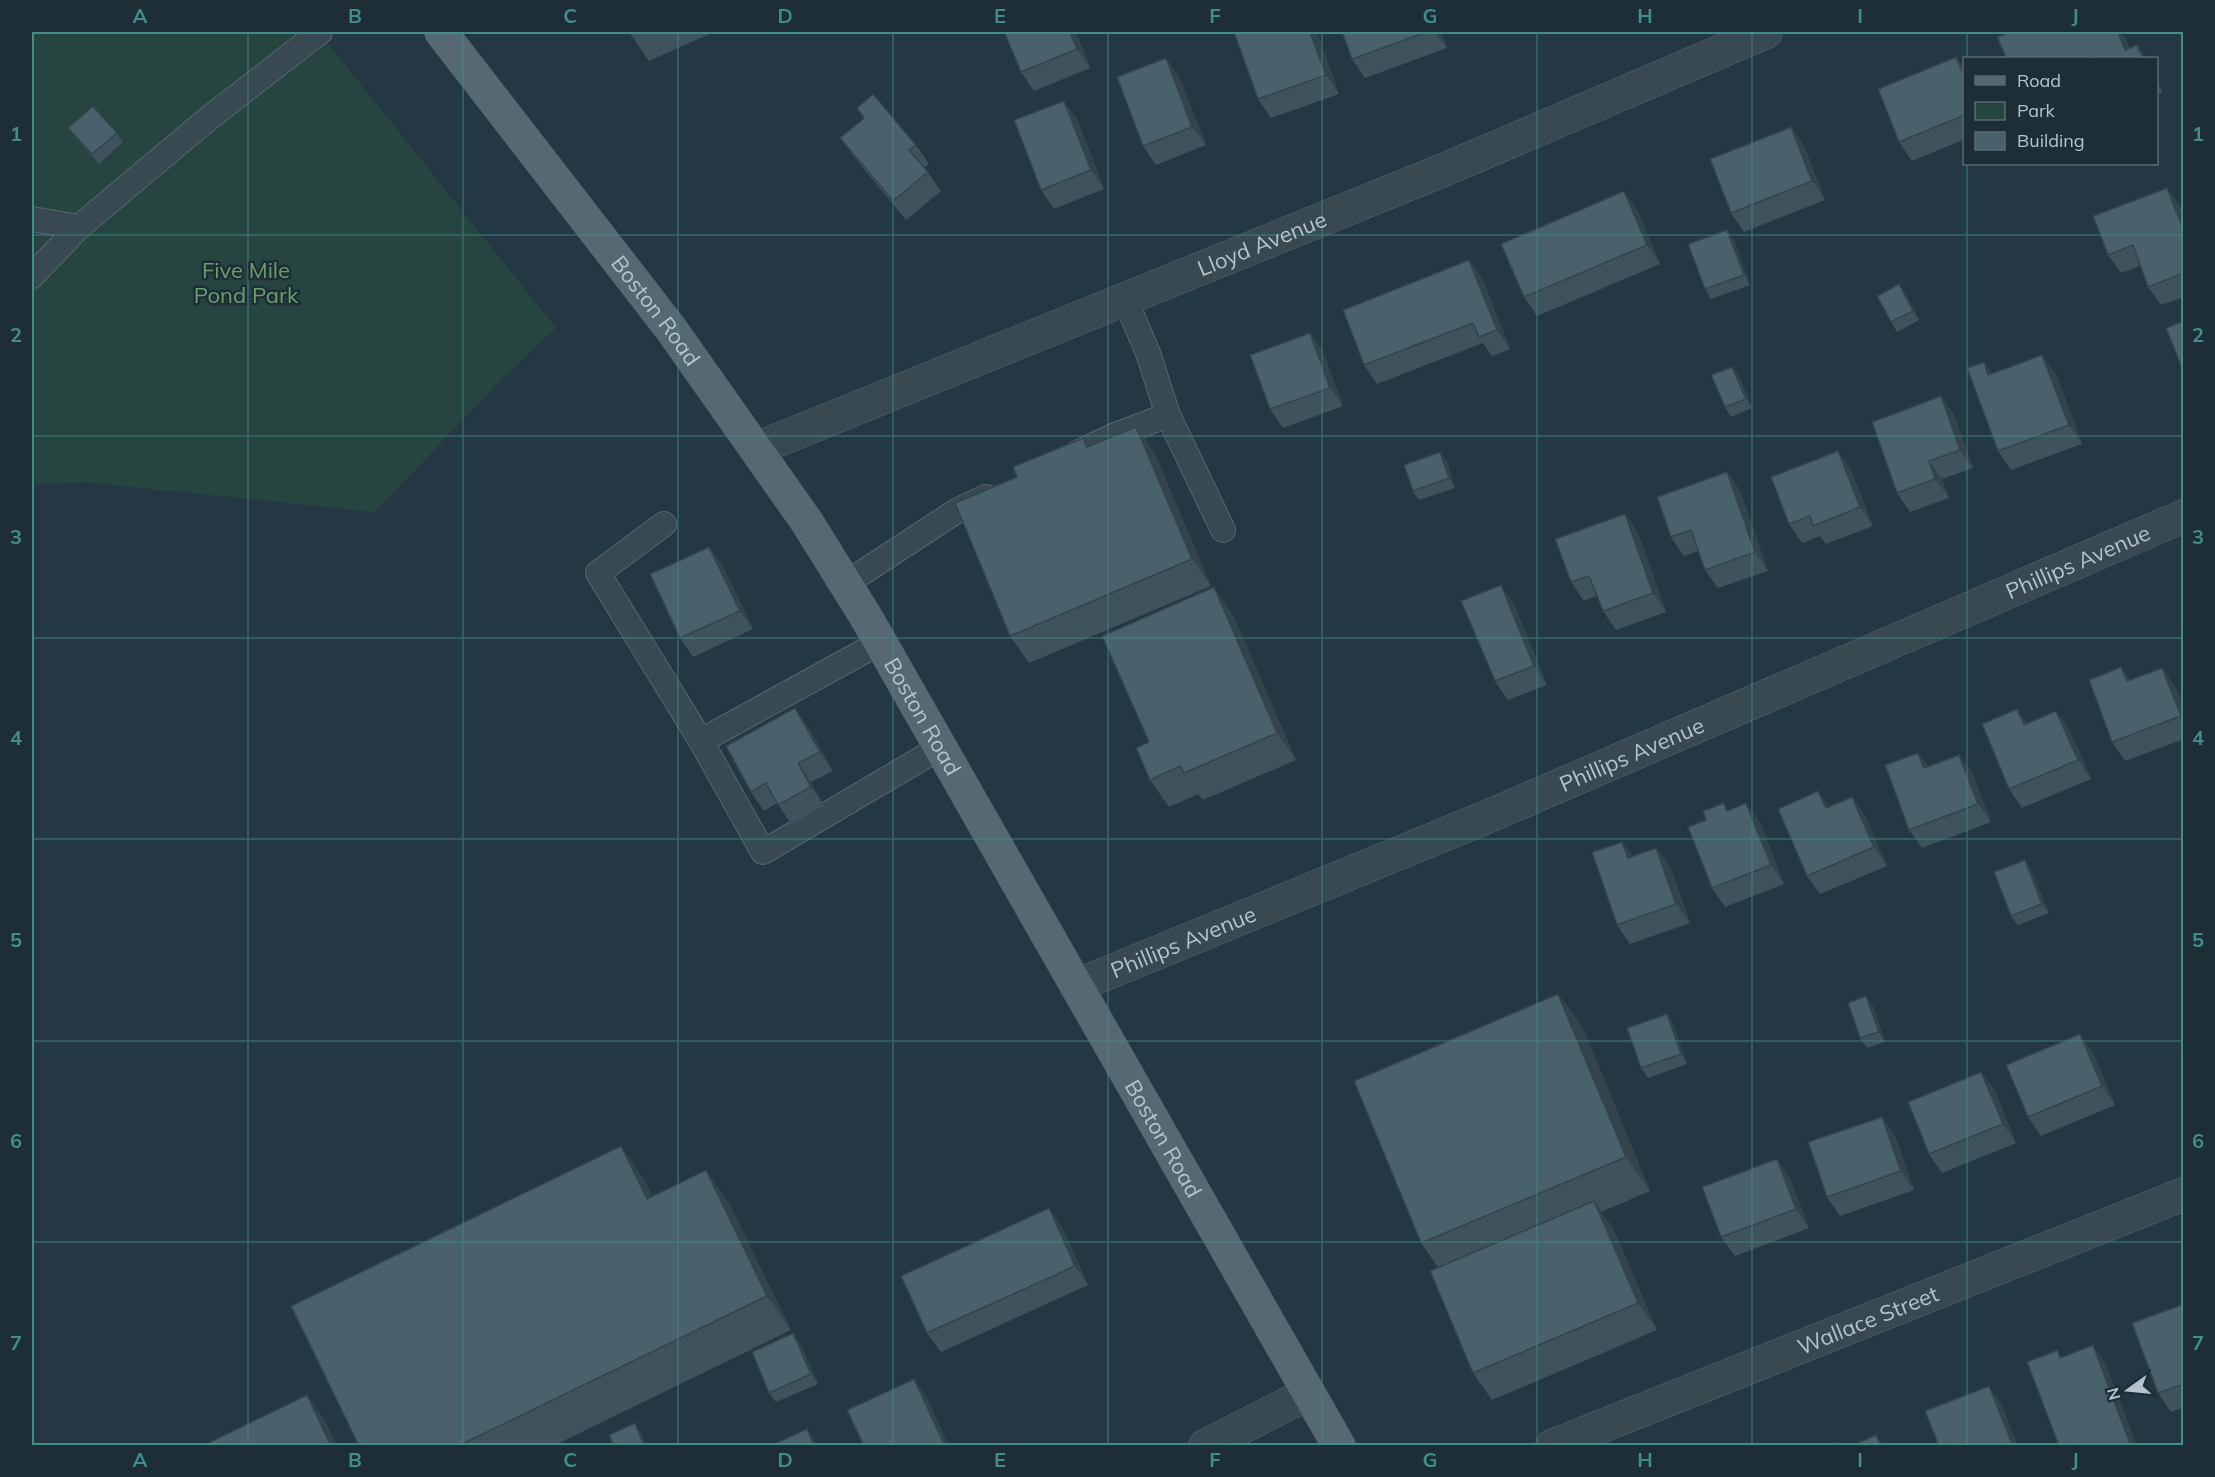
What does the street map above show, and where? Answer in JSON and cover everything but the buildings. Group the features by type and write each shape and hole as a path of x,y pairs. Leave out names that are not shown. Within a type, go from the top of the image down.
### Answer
{"main road":[{"name":"Boston Road","path":"441,32 647,296 807,522 881,642 1339,1446"}],"street":[{"name":"Lloyd Avenue","path":"756,449 1451,166 1766,32"},
{"name":"Phillips Avenue","path":"1076,986 1482,819 2184,516"},
{"name":"Wallace Street","path":"1552,1446 2184,1194"},
{"path":"1205,1446 1309,1393"}],"lane":[{"path":"32,276 79,227 209,118 320,32"},
{"path":"32,219 79,227"},
{"path":"1125,299 1148,353 1168,415 1223,530"},
{"path":"1061,460 1113,436 1168,415"},
{"path":"845,584 958,510 1010,485"},
{"path":"663,524 598,573 701,741 763,852 940,747"},
{"path":"701,741 881,642"}],"green space":[{"name":"Five Mile Pond Park","path":"32,32 319,32 556,328 500,381 375,512 82,482 32,485"}]}
